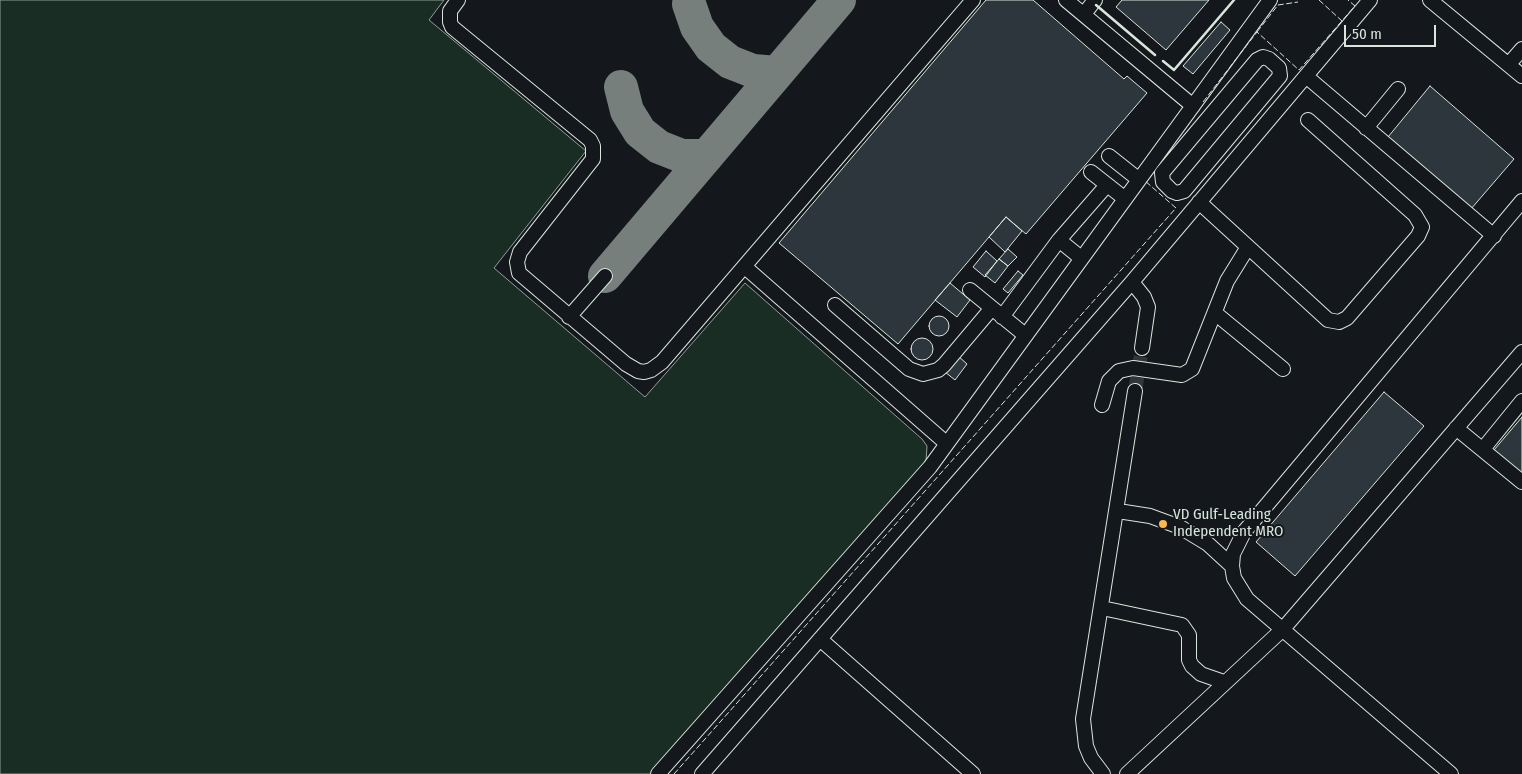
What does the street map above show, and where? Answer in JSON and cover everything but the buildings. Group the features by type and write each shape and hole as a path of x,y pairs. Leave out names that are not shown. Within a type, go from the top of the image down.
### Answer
{"lane":[{"path":"458,0 450,11 452,26 585,136 593,146 593,159 524,246 517,262 522,278 631,369 638,371 651,370 662,362 973,0"},
{"path":"1066,0 1193,106"},
{"path":"1084,14 1095,0"},
{"path":"658,774 914,486 1270,0"},
{"path":"702,774 1132,282 1303,82 1370,0"},
{"path":"1430,0 1522,76"},
{"path":"1509,64 1522,49"},
{"path":"1281,71 1280,76 1184,191 1174,192 1166,186 1162,176 1164,170 1257,60 1267,58 1281,71 1303,82 1366,128 1494,236"},
{"path":"1366,128 1398,89"},
{"path":"1199,202 1328,320 1340,322 1347,318 1421,231 1418,218 1308,120"},
{"path":"1108,156 1138,179"},
{"path":"1091,172 1124,198"},
{"path":"835,305 909,369 923,374 938,370 997,312 1107,185"},
{"path":"1451,774 1247,599 1239,589 1232,566 1237,542 1244,532 1522,201"},
{"path":"1059,240 1081,258"},
{"path":"1102,405 1109,381 1113,375 1126,368 1176,374 1187,373 1194,364 1231,273 1248,247"},
{"path":"745,267 946,443"},
{"path":"569,317 605,276"},
{"path":"1132,282 1147,304 1142,348"},
{"path":"970,290 1024,335"},
{"path":"1215,313 1283,369"},
{"path":"1127,774 1283,628 1522,352"},
{"path":"1103,774 1091,758 1083,733 1083,719 1118,511 1135,391"},
{"path":"1482,449 1522,401"},
{"path":"1456,428 1522,482"},
{"path":"1118,511 1150,516 1180,527 1208,544 1232,566"},
{"path":"1102,608 1182,625 1189,635 1189,660 1192,666 1201,674 1224,682"},
{"path":"820,639 973,774"}],"green space":[{"path":"0,0 444,0 429,20 586,151 494,268 645,397 745,283 922,439 927,446 926,461 652,774 0,774"}],"taxiway":[{"path":"605,276 839,0"},
{"path":"689,4 697,27 711,47 730,62 753,71 777,73"},
{"path":"621,87 627,111 640,132 659,147 682,156 707,156"}],"tunnel":[{"path":"1135,391 1142,348"}],"fence":[{"path":"1319,0 1342,21"},
{"path":"1203,102 1257,32 1299,70 1355,6 1348,0"},
{"path":"1257,32 1278,5 1298,2"},
{"path":"674,774 1176,208 1144,180"}],"wall":[{"path":"1163,61 1174,70 1234,0"},
{"path":"1096,5 1155,55"}],"place":[{"name":"VD Gulf-Leading Independent MRO","path":"1163,524"}]}
